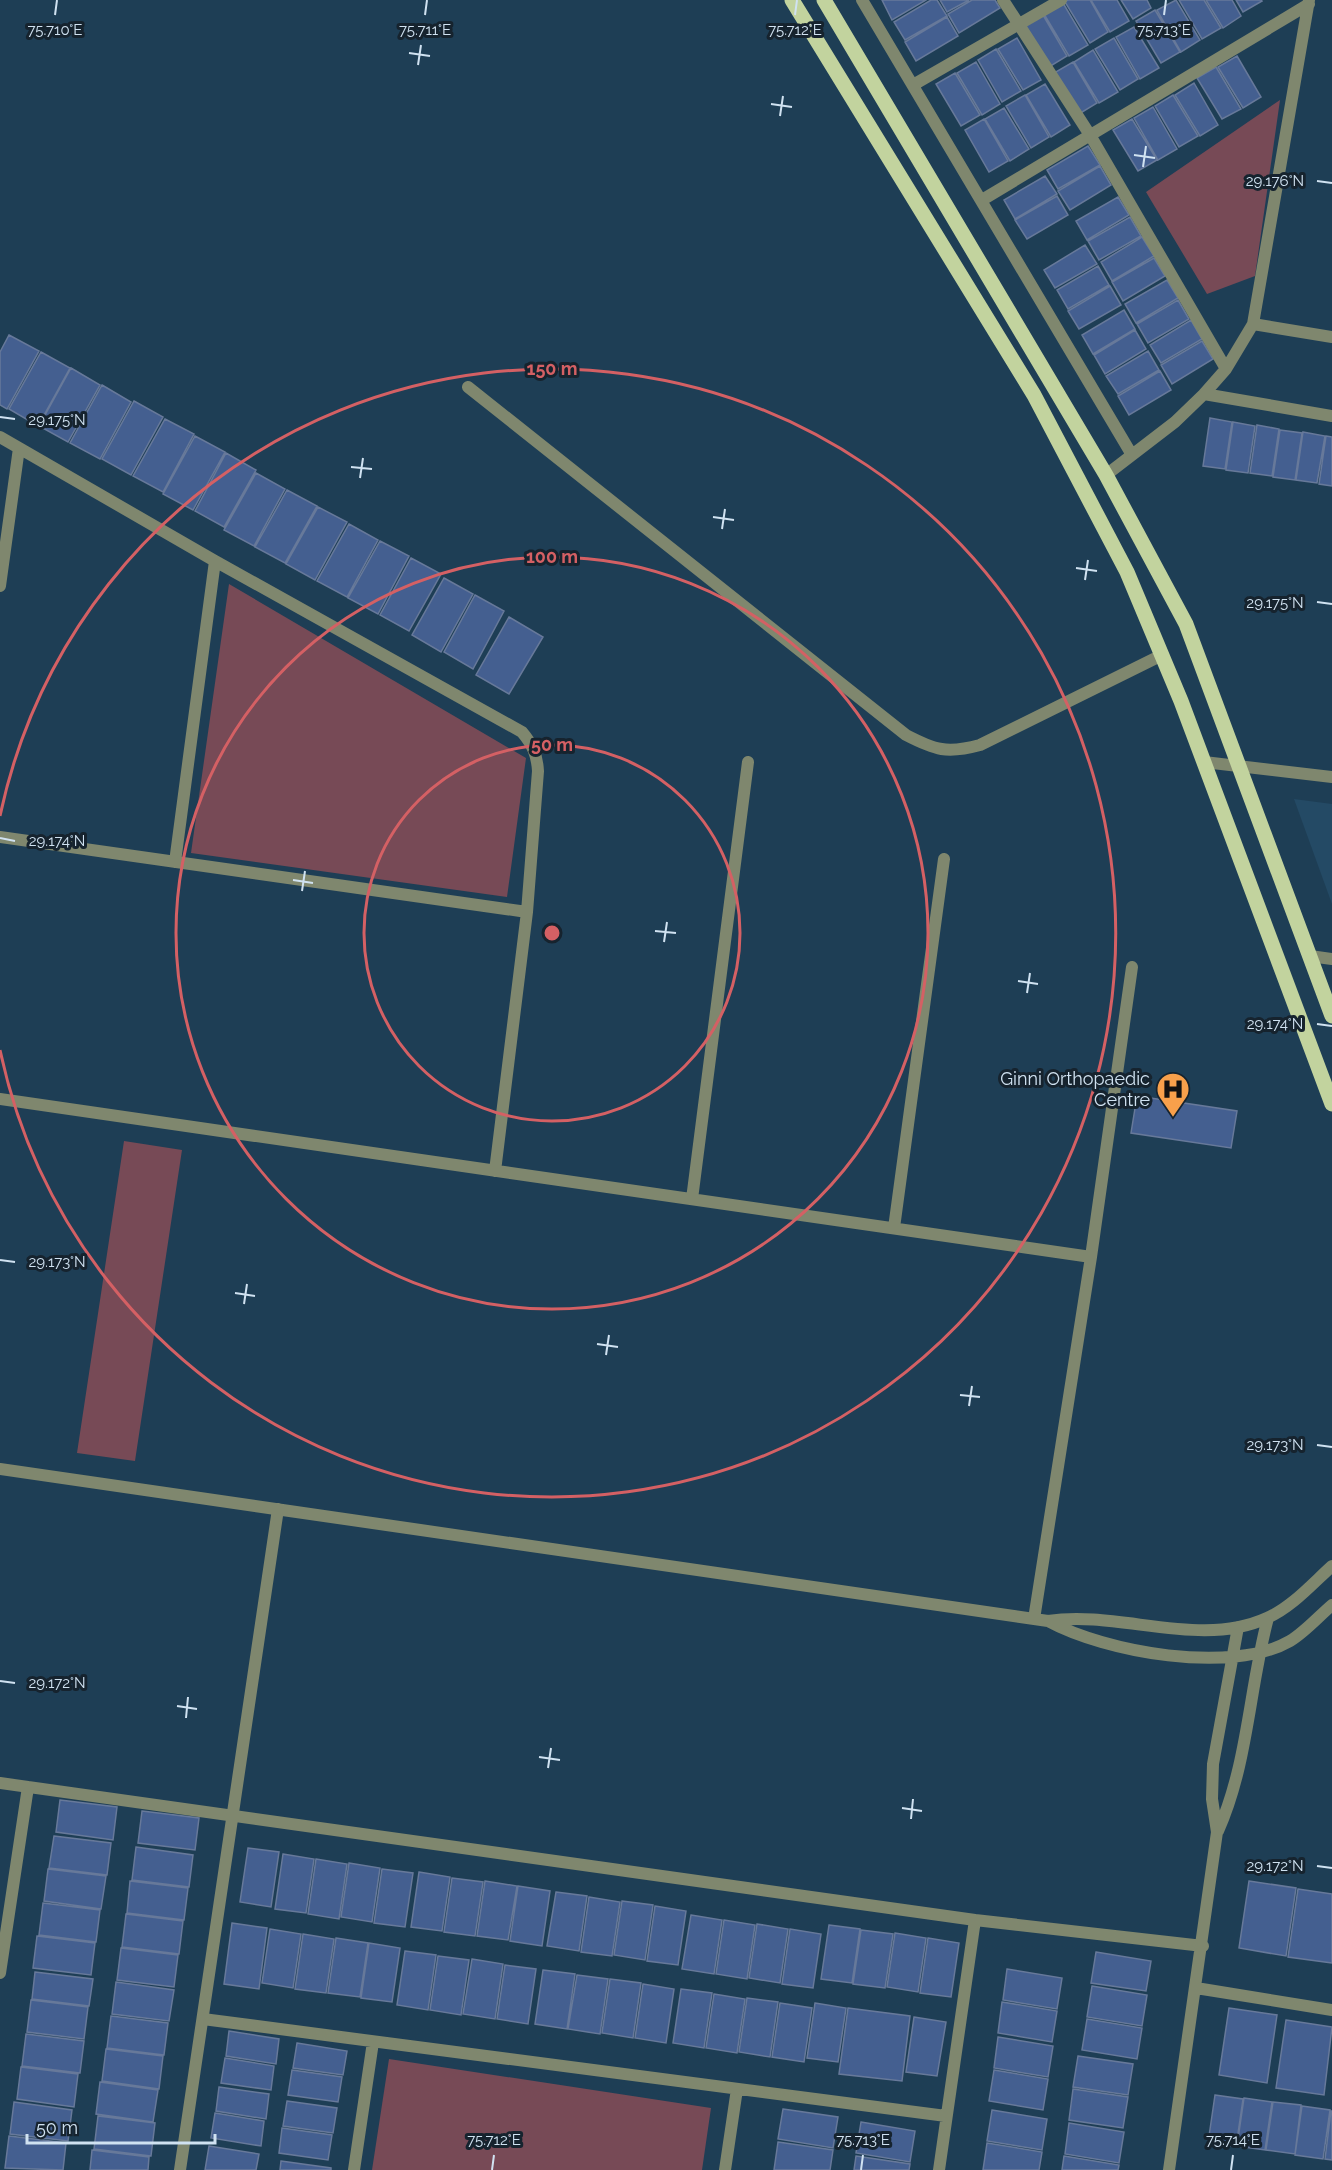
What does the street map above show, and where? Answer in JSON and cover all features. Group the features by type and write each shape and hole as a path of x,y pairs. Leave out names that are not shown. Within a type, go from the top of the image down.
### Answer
{"main road":[{"path":"792,0 1034,395 1127,572 1204,762 1332,1104"},
{"path":"825,0 1106,475 1186,624 1332,1016"}],"street":[{"path":"862,0 1132,455"},
{"path":"1003,0 1090,135 1226,369"},
{"path":"913,85 1061,0"},
{"path":"1106,475 1175,422 1204,394 1226,369 1253,324 1309,2"},
{"path":"982,200 1309,2"},
{"path":"1253,324 1332,337"},
{"path":"468,387 906,735 931,748 955,752 980,745 1162,655"},
{"path":"1204,394 1332,416"},
{"path":"0,437 215,561 522,732 537,754 538,771 527,912 495,1171"},
{"path":"0,586 19,448"},
{"path":"175,862 215,561"},
{"path":"692,1199 748,762"},
{"path":"1204,762 1332,777"},
{"path":"0,837 527,912"},
{"path":"894,1228 944,859"},
{"path":"1310,956 1332,959"},
{"path":"1034,1618 1091,1257 1132,967"},
{"path":"0,1100 1091,1257"},
{"path":"0,1469 1034,1618 1048,1621 1079,1636 1106,1643 1187,1657 1232,1657 1258,1654 1291,1641 1332,1605"},
{"path":"180,2170 278,1509"},
{"path":"1048,1621 1071,1617 1206,1630 1238,1627 1268,1618 1290,1604 1332,1566"},
{"path":"1169,2170 1203,1946 1217,1832 1239,1777 1258,1654 1268,1618"},
{"path":"1217,1832 1212,1799 1213,1764 1238,1627"},
{"path":"0,1783 975,1920 1203,1946"},
{"path":"0,1973 28,1787"},
{"path":"939,2170 975,1920"},
{"path":"1196,1988 1332,2010"},
{"path":"203,2019 946,2116"},
{"path":"354,2170 373,2042"},
{"path":"725,2170 737,2089"}],"shaded area":[{"path":"1280,100 1255,276 1207,294 1146,192"},
{"path":"229,584 526,758 507,897 191,853"},
{"path":"1294,799 1332,804 1332,904"},
{"path":"124,1141 182,1150 135,1461 77,1453"},
{"path":"389,2059 711,2108 702,2170 372,2170"}],"building":[{"path":"882,0 926,0 892,20"},
{"path":"931,0 937,0 947,16 905,40 894,22"},
{"path":"940,0 969,0 947,12"},
{"path":"972,0 995,0 1000,8 959,33 948,14"},
{"path":"1090,0 1108,32 1090,43 1065,2"},
{"path":"1091,0 1117,0 1129,21 1110,32"},
{"path":"1121,0 1147,0 1151,8 1133,19"},
{"path":"1176,0 1200,40 1181,52 1157,10"},
{"path":"1179,0 1204,0 1221,28 1202,39"},
{"path":"1206,0 1232,0 1241,16 1223,28"},
{"path":"1236,0 1261,0 1262,1 1243,12"},
{"path":"1063,3 1088,45 1069,56 1044,14"},
{"path":"1155,10 1180,52 1161,63 1136,21"},
{"path":"1043,15 1067,56 1049,67 1024,25"},
{"path":"947,17 958,36 916,61 905,42"},
{"path":"1134,27 1159,68 1140,79 1116,37"},
{"path":"1017,38 1041,80 1023,90 998,49"},
{"path":"1114,38 1138,79 1120,90 1095,49"},
{"path":"996,49 1021,91 1002,102 978,60"},
{"path":"1093,50 1118,92 1099,103 1074,62"},
{"path":"1237,56 1261,97 1243,108 1218,67"},
{"path":"976,62 1000,104 982,115 957,73"},
{"path":"1073,62 1097,103 1079,114 1054,73"},
{"path":"1216,67 1241,109 1222,119 1197,78"},
{"path":"955,73 980,115 961,126 936,84"},
{"path":"1194,83 1218,125 1200,136 1175,95"},
{"path":"1045,84 1070,125 1051,137 1026,95"},
{"path":"1025,95 1049,137 1031,148 1006,106"},
{"path":"1173,95 1198,136 1179,147 1155,106"},
{"path":"1153,107 1177,149 1158,160 1134,118"},
{"path":"1004,108 1029,149 1010,161 985,119"},
{"path":"984,119 1008,161 989,172 965,130"},
{"path":"1132,119 1157,160 1138,171 1113,130"},
{"path":"1088,146 1100,165 1058,189 1047,170"},
{"path":"1100,166 1111,185 1070,210 1058,191"},
{"path":"1045,176 1057,194 1015,219 1004,200"},
{"path":"1057,196 1068,215 1027,239 1015,220"},
{"path":"1118,197 1129,215 1087,240 1076,221"},
{"path":"1130,217 1141,236 1099,260 1088,241"},
{"path":"1142,237 1154,256 1112,281 1101,262"},
{"path":"1085,245 1097,264 1055,288 1044,270"},
{"path":"1154,258 1165,276 1123,301 1112,282"},
{"path":"1098,266 1109,285 1068,309 1057,290"},
{"path":"1167,280 1178,298 1136,323 1125,304"},
{"path":"1110,286 1121,305 1079,329 1068,311"},
{"path":"1178,300 1189,319 1148,343 1137,324"},
{"path":"1124,310 1135,329 1093,354 1082,335"},
{"path":"1191,320 1202,339 1161,363 1150,345"},
{"path":"1135,330 1146,349 1105,374 1094,355"},
{"path":"9,335 39,351 7,409 0,405 0,352"},
{"path":"1202,341 1213,359 1172,384 1161,365"},
{"path":"1148,351 1159,370 1118,394 1106,376"},
{"path":"41,352 70,368 38,426 9,409"},
{"path":"71,368 100,385 68,442 39,426"},
{"path":"1160,371 1171,390 1129,415 1118,396"},
{"path":"102,385 131,402 100,459 70,443"},
{"path":"134,401 163,417 131,475 102,459"},
{"path":"1210,418 1232,422 1225,469 1203,466"},
{"path":"165,419 194,434 163,492 133,476"},
{"path":"1233,422 1255,426 1248,473 1226,470"},
{"path":"1257,425 1279,429 1272,476 1250,473"},
{"path":"1280,430 1302,433 1295,480 1273,477"},
{"path":"1303,432 1325,436 1317,483 1296,480"},
{"path":"195,436 225,452 193,510 163,494"},
{"path":"1326,436 1332,437 1332,486 1319,484"},
{"path":"226,453 256,470 224,527 195,511"},
{"path":"256,473 285,489 254,546 224,530"},
{"path":"287,490 317,506 285,563 255,547"},
{"path":"318,507 347,522 315,580 286,564"},
{"path":"349,524 378,540 347,597 317,581"},
{"path":"380,541 409,556 378,614 348,598"},
{"path":"411,558 441,574 409,631 380,615"},
{"path":"444,578 473,594 441,652 412,635"},
{"path":"475,595 504,611 473,669 444,652"},
{"path":"509,617 543,637 509,694 476,675"},
{"path":"1137,1096 1237,1111 1231,1148 1131,1133"},
{"path":"60,1800 117,1807 113,1840 56,1832"},
{"path":"142,1811 199,1818 195,1850 138,1843"},
{"path":"54,1836 111,1843 107,1875 49,1868"},
{"path":"136,1847 193,1855 189,1887 132,1880"},
{"path":"248,1848 279,1852 271,1907 240,1902"},
{"path":"283,1854 314,1859 306,1913 275,1909"},
{"path":"316,1859 347,1864 339,1919 308,1914"},
{"path":"349,1863 380,1868 372,1922 341,1917"},
{"path":"48,1869 106,1876 101,1909 44,1901"},
{"path":"382,1869 413,1873 405,1927 374,1923"},
{"path":"419,1872 450,1877 442,1931 411,1927"},
{"path":"452,1878 483,1882 475,1936 444,1932"},
{"path":"130,1881 188,1888 184,1920 127,1913"},
{"path":"485,1881 517,1886 508,1940 477,1936"},
{"path":"1249,1881 1296,1888 1286,1956 1239,1948"},
{"path":"518,1886 550,1891 542,1946 510,1941"},
{"path":"1298,1889 1332,1894 1332,1963 1288,1957"},
{"path":"556,1892 587,1896 579,1951 547,1946"},
{"path":"589,1897 620,1902 612,1956 581,1952"},
{"path":"622,1901 653,1905 645,1960 614,1955"},
{"path":"43,1903 100,1910 96,1942 39,1935"},
{"path":"655,1906 686,1911 678,1965 647,1961"},
{"path":"126,1914 183,1921 179,1954 122,1947"},
{"path":"691,1915 722,1920 714,1974 682,1969"},
{"path":"724,1920 755,1925 747,1979 716,1974"},
{"path":"232,1923 267,1928 259,1989 224,1984"},
{"path":"757,1924 788,1929 780,1983 749,1978"},
{"path":"829,1925 860,1929 852,1983 821,1979"},
{"path":"270,1929 301,1934 293,1988 262,1983"},
{"path":"790,1929 821,1934 813,1988 782,1984"},
{"path":"861,1930 893,1934 885,1988 853,1984"},
{"path":"895,1933 926,1938 918,1992 887,1987"},
{"path":"303,1934 334,1939 326,1993 295,1989"},
{"path":"37,1936 95,1943 91,1975 33,1968"},
{"path":"336,1938 368,1943 360,1997 328,1993"},
{"path":"928,1938 959,1943 951,1997 920,1993"},
{"path":"369,1943 400,1948 392,2002 361,1998"},
{"path":"121,1948 178,1955 174,1987 117,1980"},
{"path":"405,1951 436,1955 428,2010 397,2005"},
{"path":"1096,1952 1151,1961 1146,1991 1091,1983"},
{"path":"438,1956 469,1960 461,2015 430,2010"},
{"path":"472,1959 503,1964 495,2019 463,2014"},
{"path":"505,1965 536,1969 528,2024 497,2019"},
{"path":"1007,1969 1062,1978 1057,2009 1003,2000"},
{"path":"543,1970 575,1974 567,2029 535,2024"},
{"path":"35,1972 93,1979 89,2006 32,1999"},
{"path":"577,1975 608,1979 600,2034 568,2029"},
{"path":"610,1979 641,1983 633,2038 602,2033"},
{"path":"116,1982 174,1990 169,2021 112,2014"},
{"path":"643,1984 674,1989 666,2043 635,2038"},
{"path":"1092,1986 1147,1995 1142,2026 1087,2017"},
{"path":"681,1989 712,1993 704,2048 673,2043"},
{"path":"714,1994 745,1999 737,2053 706,2048"},
{"path":"747,1998 778,2002 770,2057 739,2052"},
{"path":"31,2000 88,2007 84,2039 27,2032"},
{"path":"1002,2002 1057,2011 1052,2042 998,2033"},
{"path":"780,2003 812,2008 804,2062 772,2057"},
{"path":"815,2003 846,2008 838,2062 807,2058"},
{"path":"848,2008 910,2016 902,2081 839,2074"},
{"path":"1229,2008 1277,2015 1267,2083 1219,2075"},
{"path":"111,2016 168,2023 164,2055 107,2048"},
{"path":"914,2017 946,2022 937,2076 906,2072"},
{"path":"1087,2019 1142,2028 1137,2059 1082,2050"},
{"path":"1286,2020 1332,2027 1324,2095 1276,2088"},
{"path":"229,2031 279,2039 276,2064 226,2056"},
{"path":"26,2034 84,2041 80,2073 22,2066"},
{"path":"998,2037 1053,2046 1048,2077 994,2068"},
{"path":"297,2043 347,2051 343,2075 293,2068"},
{"path":"106,2049 163,2056 159,2089 102,2081"},
{"path":"1078,2056 1133,2064 1128,2095 1073,2087"},
{"path":"225,2058 274,2066 271,2090 221,2083"},
{"path":"21,2067 78,2074 74,2107 17,2099"},
{"path":"292,2070 342,2077 338,2102 288,2095"},
{"path":"994,2070 1048,2079 1043,2110 989,2101"},
{"path":"100,2082 158,2090 153,2122 96,2114"},
{"path":"219,2087 269,2094 266,2119 216,2111"},
{"path":"1073,2089 1128,2097 1123,2128 1069,2120"},
{"path":"1215,2095 1243,2099 1236,2147 1208,2143"},
{"path":"1244,2098 1272,2102 1265,2150 1237,2146"},
{"path":"287,2101 337,2108 333,2133 283,2126"},
{"path":"14,2102 72,2110 68,2141 10,2134"},
{"path":"1273,2102 1301,2105 1295,2154 1266,2150"},
{"path":"1302,2106 1330,2110 1323,2159 1295,2155"},
{"path":"783,2109 838,2117 833,2148 778,2139"},
{"path":"992,2110 1047,2119 1042,2150 987,2141"},
{"path":"1332,2111 1332,2160 1325,2159"},
{"path":"215,2113 264,2121 261,2146 211,2138"},
{"path":"98,2116 155,2123 151,2156 94,2149"},
{"path":"861,2122 915,2131 910,2162 856,2153"},
{"path":"1069,2123 1124,2132 1119,2163 1065,2154"},
{"path":"282,2128 332,2135 328,2160 279,2153"},
{"path":"9,2136 66,2143 63,2170 5,2168"},
{"path":"778,2142 833,2150 830,2170 774,2170"},
{"path":"987,2143 1042,2152 1039,2170 983,2170"},
{"path":"209,2146 259,2154 256,2170 205,2170"},
{"path":"92,2150 149,2157 148,2170 90,2170"},
{"path":"856,2156 910,2164 909,2170 854,2170"},
{"path":"1064,2156 1119,2165 1118,2170 1062,2170"},
{"path":"281,2161 331,2168 331,2170 280,2170"}],"place":[{"name":"Ginni Orthopaedic Centre","path":"1173,1118"}]}
